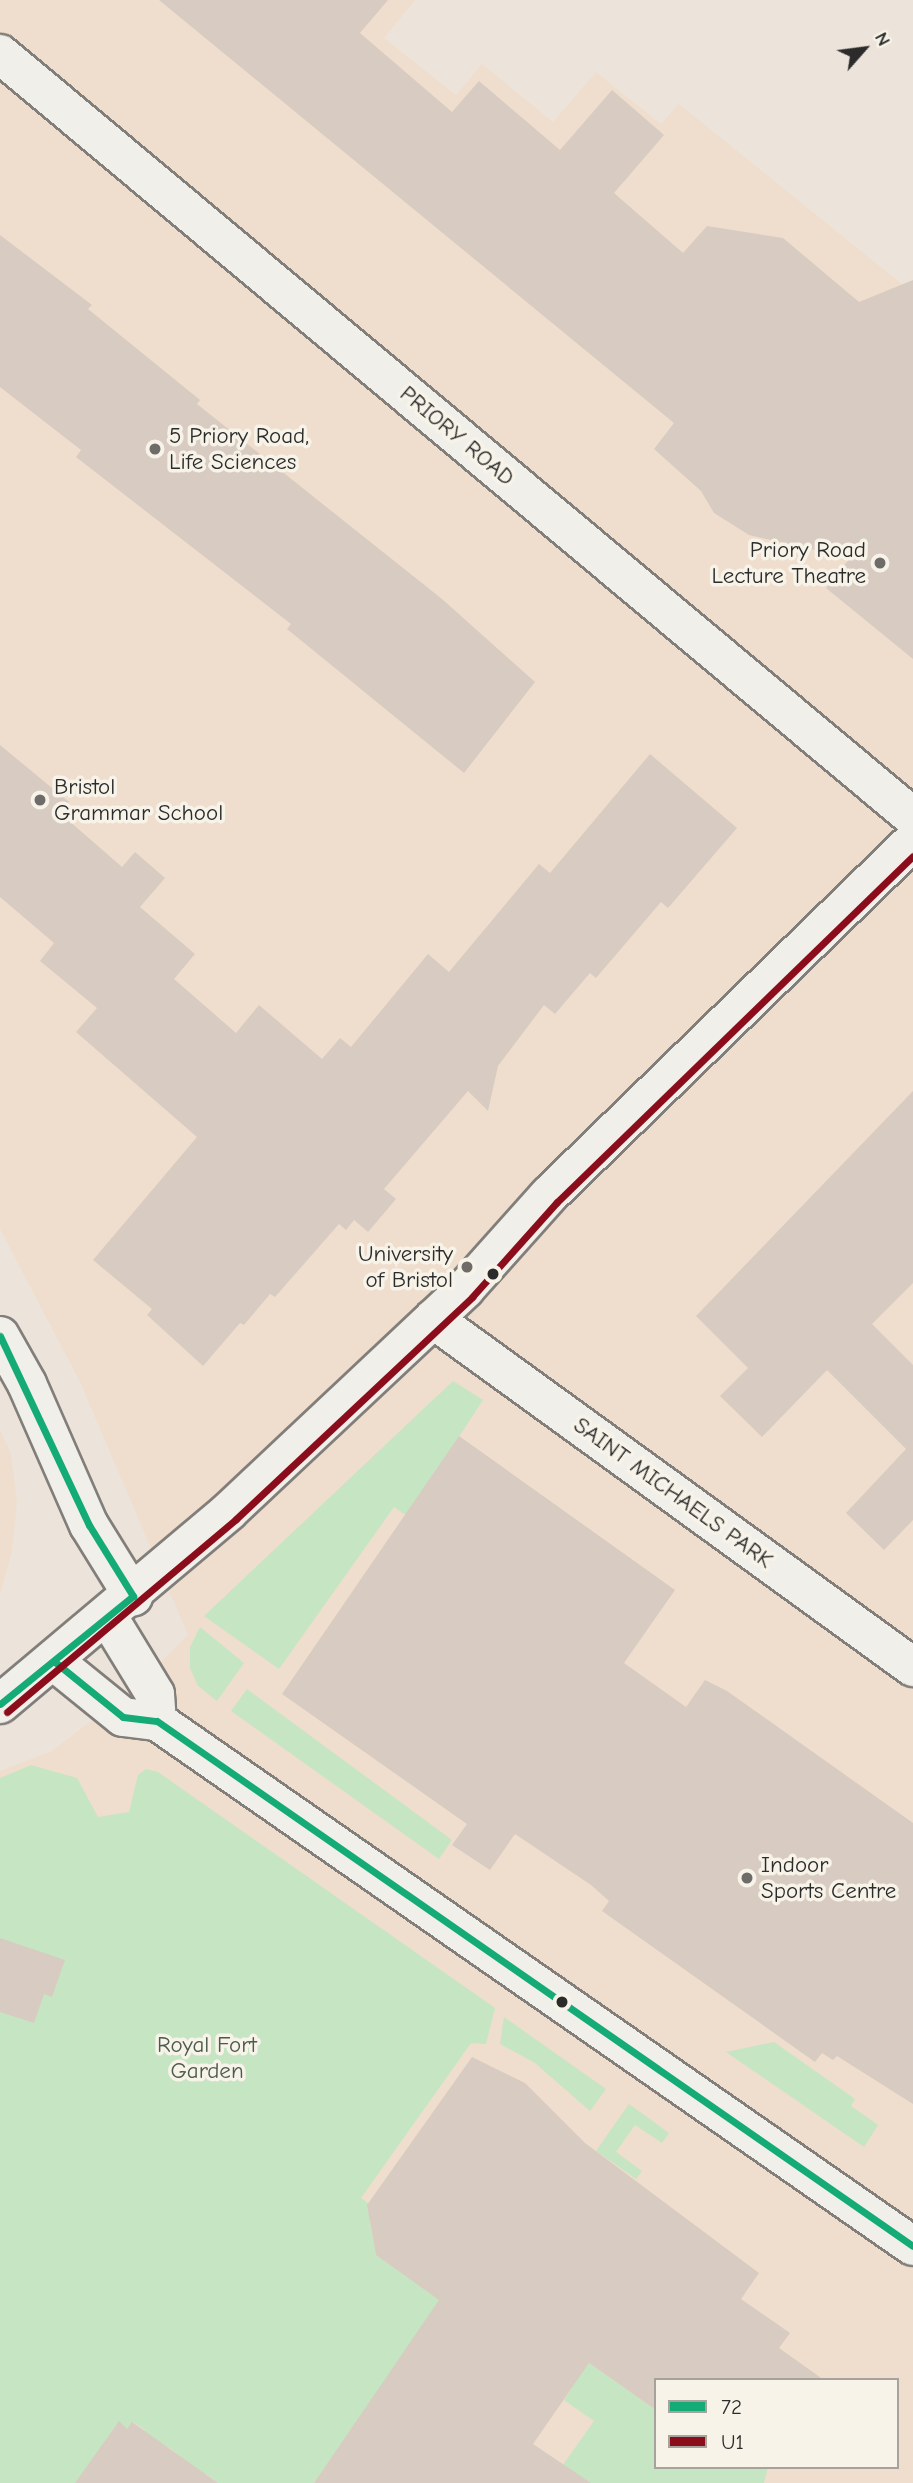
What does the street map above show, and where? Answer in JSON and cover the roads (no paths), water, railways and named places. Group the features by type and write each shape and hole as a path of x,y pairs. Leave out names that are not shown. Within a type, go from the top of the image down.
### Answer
{"street":[{"name":"PRIORY ROAD","path":"0,54 913,817"},
{"path":"0,1704 121,1606 433,1319 549,1195 913,841"},
{"name":"SAINT MICHAELS PARK","path":"433,1319 913,1667"},
{"path":"0,1336 27,1384 89,1525 155,1694 157,1721"},
{"path":"55,1662 123,1717 157,1721 913,2246"}],"place":[{"name":"5 Priory Road, Life Sciences","path":"155,449"},
{"name":"Priory Road Lecture Theatre","path":"880,563"},
{"name":"Bristol Grammar School","path":"40,800"},
{"name":"University of Bristol","path":"467,1267"},
{"name":"Indoor Sports Centre","path":"747,1878"}],"park label":[{"name":"Royal Fort Garden","path":"207,2058"}]}
